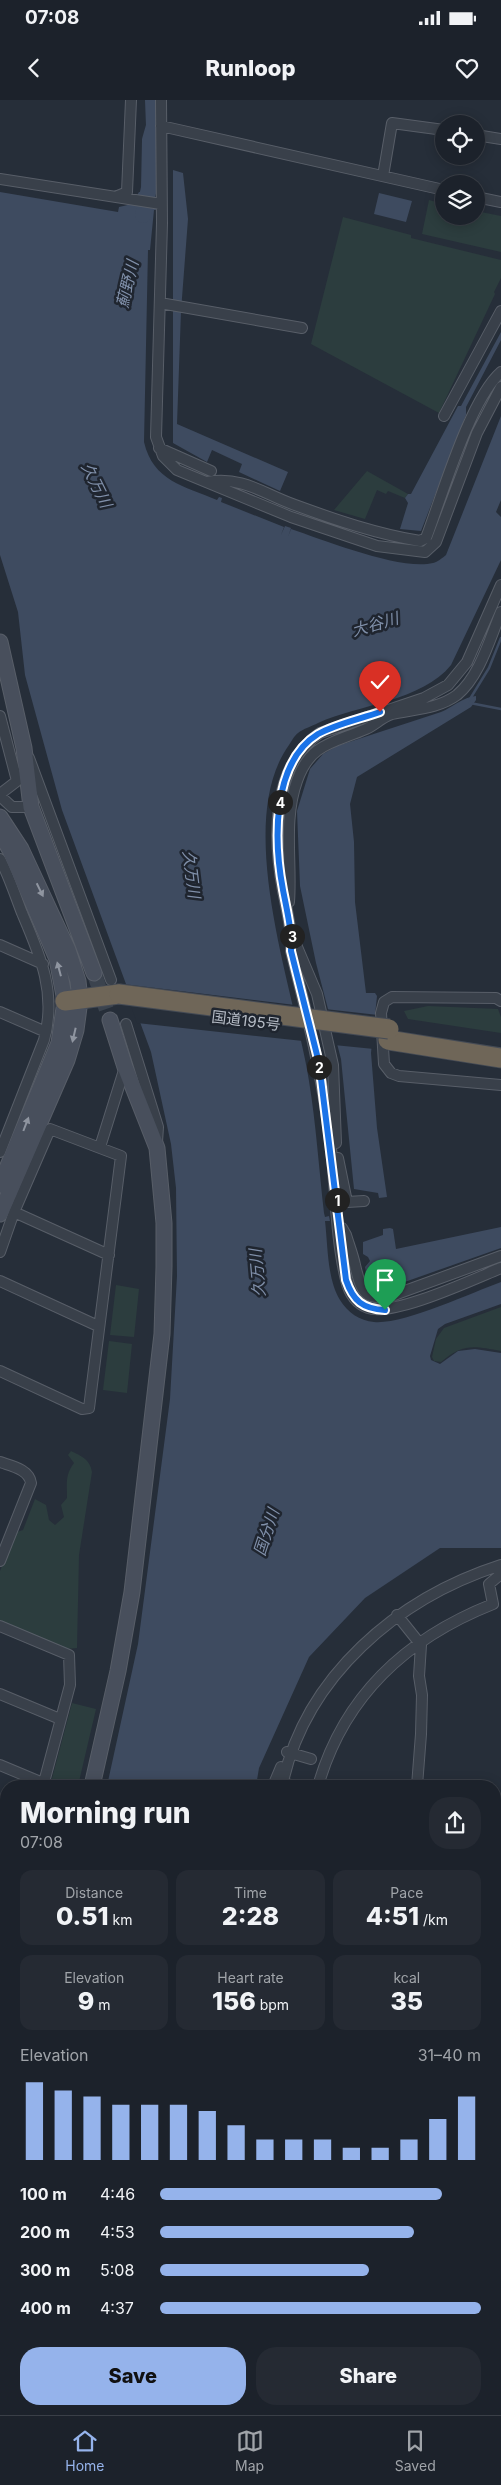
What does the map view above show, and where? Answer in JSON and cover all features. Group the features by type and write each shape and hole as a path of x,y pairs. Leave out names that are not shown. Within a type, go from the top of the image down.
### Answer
{"highway":[{"name":"国道195号","path":"72,1000 102,995 118,1005 501,1046"},
{"name":"国道195号","path":"388,1035 501,1058"}],"street":[{"path":"120,198 127,192 131,100"},
{"path":"161,100 160,303 156,438 159,448 169,463 177,470 291,517 377,546 425,552 436,542 477,433 501,386"},
{"path":"383,176 392,123 435,129"},
{"path":"161,126 435,188"},
{"path":"485,136 501,139"},
{"path":"0,179 161,204"},
{"path":"485,199 501,202"},
{"path":"160,303 302,328"},
{"path":"444,416 501,311"},
{"path":"207,482 223,480 249,484 292,505 378,533 420,542 426,538 478,405 492,380 501,372"},
{"path":"159,448 211,471"},
{"path":"364,1201 348,1202 333,1141 319,1063 291,951 292,934 280,866 278,815 283,786 295,758 306,744 320,733 424,698 448,685 468,662 501,585"},
{"path":"288,911 290,809 296,782 306,763 320,747 368,728 386,716 431,708 456,696 474,674 501,612"},
{"path":"0,642 24,748 31,807 94,973"},
{"path":"0,716 17,781 0,795 12,807 31,807"},
{"path":"24,748 37,776 118,1005 158,1127 157,1148 164,1223 162,1334 132,1592 118,1671 93,1780"},
{"path":"0,817 21,849 68,950 78,981 59,1043 0,1185"},
{"path":"0,834 10,850 72,1000 76,1030 67,1060 7,1213 0,1252"},
{"path":"0,859 42,964 50,1000 46,1032 1,1148"},
{"path":"0,945 42,964"},
{"path":"501,1001 496,998 392,997 384,1002 381,1013 384,1064 390,1073 399,1076 501,1085"},
{"path":"118,1005 125,1067 157,1148"},
{"path":"0,1012 46,1032"},
{"path":"100,1147 125,1067"},
{"path":"0,1371 77,1407 88,1409 121,1156 50,1129 7,1213"},
{"path":"333,1141 343,1263 348,1288 355,1300 370,1308 385,1310 402,1306 501,1268"},
{"path":"7,1213 109,1255"},
{"path":"339,1224 346,1235 361,1288 368,1295 376,1297 394,1296 501,1256"},
{"path":"0,1281 98,1326"},
{"path":"0,1462 23,1471 30,1478 31,1483 1,1555"},
{"path":"281,1780 308,1719 331,1681 361,1646 397,1615 437,1591 501,1565"},
{"path":"321,1780 342,1730 357,1705 375,1681 418,1642 463,1616 493,1604 489,1584 501,1574"},
{"path":"397,1615 421,1645 418,1676 422,1695 421,1763 418,1780"},
{"path":"0,1626 69,1655 70,1685 44,1780"},
{"path":"0,1694 60,1719"},
{"path":"292,1754 311,1759"},
{"path":"0,1765 32,1780"}],"shaded area":[{"path":"429,200 435,202 435,225 485,225 485,213 501,216 501,252 422,234"},
{"path":"343,217 411,235 411,238 501,260 501,278 494,292 495,294 439,413 311,344"},
{"path":"367,471 408,494 405,498 388,491 386,494 377,490 365,519 334,510"},
{"path":"428,1006 498,1009 501,1017 501,1033 408,1019 404,1011"},
{"path":"116,1285 139,1289 134,1337 110,1335"},
{"path":"501,1307 501,1351 476,1347 469,1348 456,1352 441,1362 434,1361 432,1357 436,1339 444,1328"},
{"path":"109,1341 132,1344 127,1393 103,1390"},
{"path":"71,1451 82,1456 87,1461 92,1472 79,1555 77,1648 66,1649 0,1622 0,1571 17,1532 23,1530 35,1499 46,1505 49,1520 55,1525 64,1517 61,1505 67,1498 68,1475 74,1463 68,1455"},
{"path":"72,1703 96,1709 79,1780 52,1780"}],"water":[{"path":"173,170 183,173 188,219 181,311 177,424 288,472 280,491 239,472 242,464 212,450 207,462 173,443"},
{"path":"0,192 118,212 119,207 132,204 139,192 154,194 156,210 154,210 150,250 148,250 144,442 148,455 162,474 182,486 217,500 219,497 222,498 221,502 284,527 281,535 285,526 291,528 288,537 291,529 383,559 419,564 437,562 446,555 501,416 501,500 496,512 501,517 501,560 451,665 439,677 424,687 335,717 298,733 289,745 273,778 266,818 267,863 272,909 309,1081 324,1213 325,1217 329,1216 330,1221 325,1221 329,1262 333,1282 340,1300 350,1312 359,1318 374,1322 386,1322 419,1314 501,1282 501,1304 445,1324 438,1329 430,1356 431,1360 440,1364 458,1351 475,1349 501,1353 501,1548 440,1548 365,1598 309,1657 259,1768 257,1780 108,1780 138,1644 170,1399 177,1276 176,1188 171,1144 151,1052 62,810 25,675 18,612 0,555"},
{"path":"379,193 412,201 406,222 374,214"},
{"path":"501,332 501,340 466,407 466,415 421,531 400,529 408,503 405,498 408,494 411,494 458,406 461,406"},
{"path":"476,696 476,700 471,707 357,777 350,804 354,842 355,902 366,993 375,993 377,996 371,1053 377,1128 387,1197 379,1198 378,1193 354,1189 341,1059 316,963 300,886 297,811 310,769 323,754 337,746 441,712 462,700"},
{"path":"501,1227 501,1248 382,1290 368,1283 365,1267 370,1261 363,1254 363,1242 383,1235 383,1229 393,1229 396,1249"}],"pier":[{"path":"123,984 295,1005 303,1041 137,1023"},
{"path":"325,1009 378,1015 374,1049 334,1045"}],"waterway":[{"name":"薊野川","path":"143,215 149,188 150,140 154,126 153,100"},
{"path":"470,699 489,668 501,638"},
{"path":"470,703 501,709"}],"tunnel":[{"path":"94,973 110,1020"}],"route":[{"path":"380,712 320,733 300,750 288,771 283,786 278,815 278,847 283,890 292,934 291,951 319,1063 346,1280 355,1300 370,1308 385,1310"}],"water label":[{"name":"久万川","path":"97,485"},
{"name":"大谷川","path":"375,624"},
{"name":"久万川","path":"192,874"},
{"name":"久万川","path":"257,1273"},
{"name":"国分川","path":"266,1532"}]}
